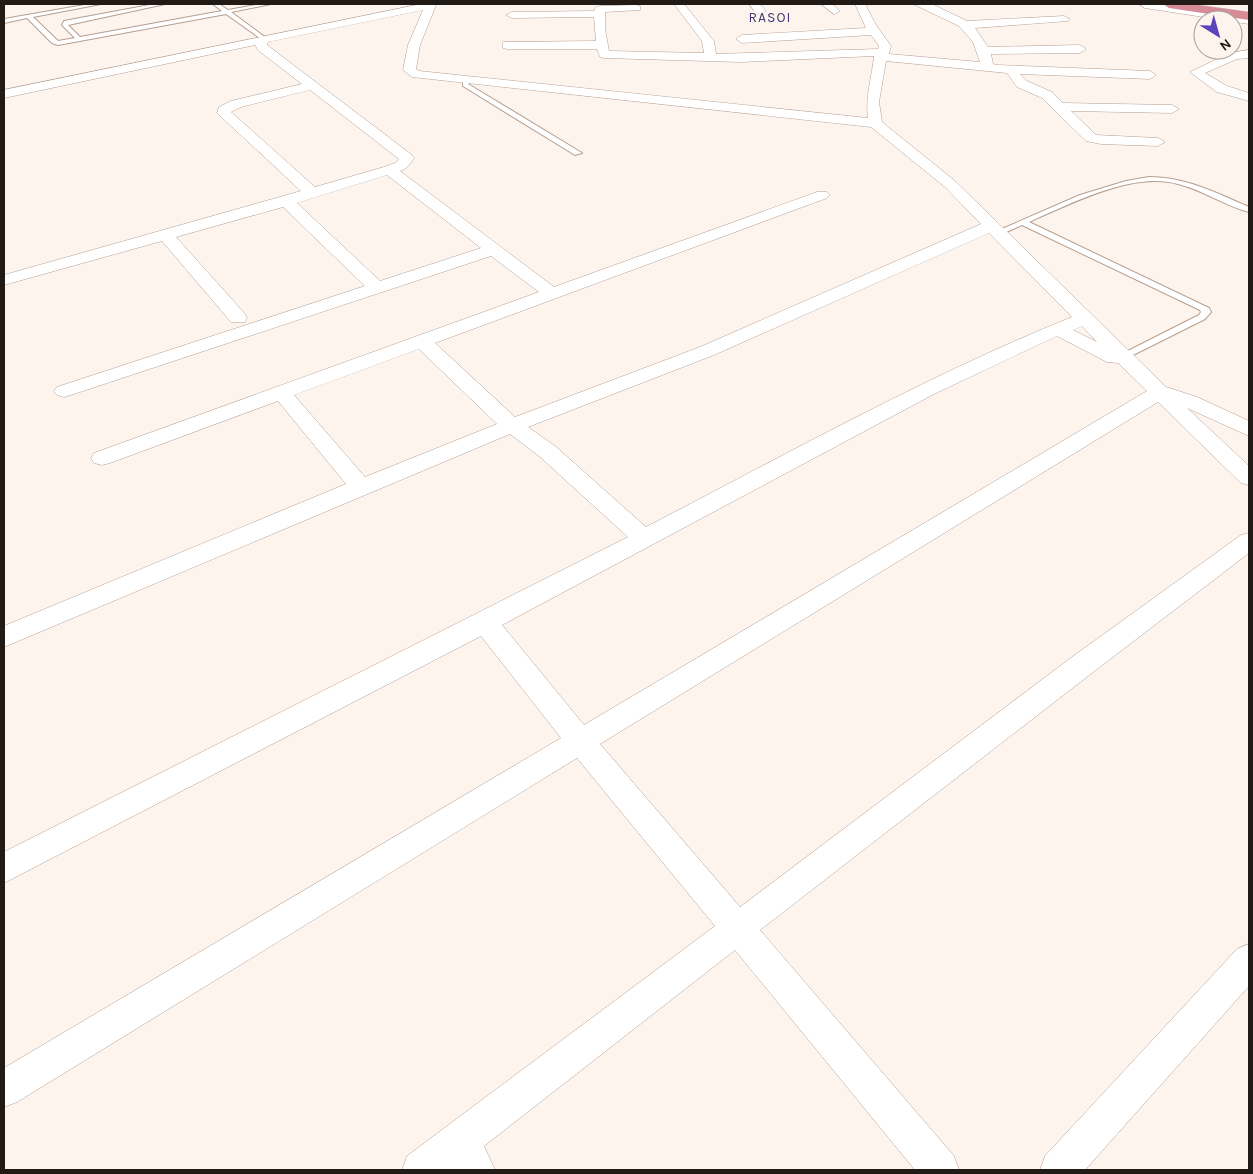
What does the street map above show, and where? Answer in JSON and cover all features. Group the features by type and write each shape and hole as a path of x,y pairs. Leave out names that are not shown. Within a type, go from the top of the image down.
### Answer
{"highway":[{"path":"1169,4 1249,16"},
{"path":"1223,4 1249,8"}],"street":[{"path":"4,94 431,4"},
{"path":"431,4 414,45 409,70 416,74 470,79 498,78 834,120 875,122 950,184 1160,392 1241,455 1249,478"},
{"path":"517,4 512,15 506,50 601,45"},
{"path":"679,4 708,41 711,58"},
{"path":"860,4 874,31 882,40 880,69 872,102 875,122"},
{"path":"918,4 945,11 965,25 984,51 988,66"},
{"path":"1145,4 1249,20"},
{"path":"636,8 602,8 598,14 603,53 608,56 711,58 882,54 988,66 995,69 1150,75"},
{"path":"829,11 848,17 866,17"},
{"path":"512,15 598,14"},
{"path":"965,25 1064,19"},
{"path":"742,39 874,31"},
{"path":"4,280 286,201 389,170 405,162 407,158 404,155 263,48 261,45 264,39"},
{"path":"984,51 1080,49"},
{"path":"1249,54 1234,56 1196,72 1222,89 1249,97"},
{"path":"1011,70 1022,84 1047,95 1087,134 1096,140 1158,142"},
{"path":"311,86 236,104 224,110 224,113 312,193"},
{"path":"1059,107 1172,109"},
{"path":"389,170 551,292"},
{"path":"102,458 551,292 822,195"},
{"path":"286,201 378,288"},
{"path":"4,638 512,425 707,351 996,228"},
{"path":"166,235 238,318"},
{"path":"64,391 494,250"},
{"path":"4,868 485,622 926,390 1057,328 1085,318"},
{"path":"1057,328 1130,363"},
{"path":"421,340 486,404 547,451 645,539"},
{"path":"281,392 361,487"},
{"path":"4,1089 1160,392 1190,401 1249,430"},
{"path":"421,1170 468,1156 738,928 1249,541"},
{"path":"485,622 581,742 940,1170"},
{"path":"1059,1170 1249,961"}],"lane":[{"path":"4,21 98,4"},
{"path":"79,39 64,24 162,4"},
{"path":"216,4 264,39"},
{"path":"28,16 54,42 227,12 252,5 268,4"},
{"path":"470,79 464,83 465,85 578,153"},
{"path":"996,228 1022,222 1095,193 1151,178 1167,179 1182,183 1249,210"},
{"path":"1022,222 1204,308 1206,312 1202,317 1130,363"}],"district":[{"name":"RASOI","path":"770,17"}]}
